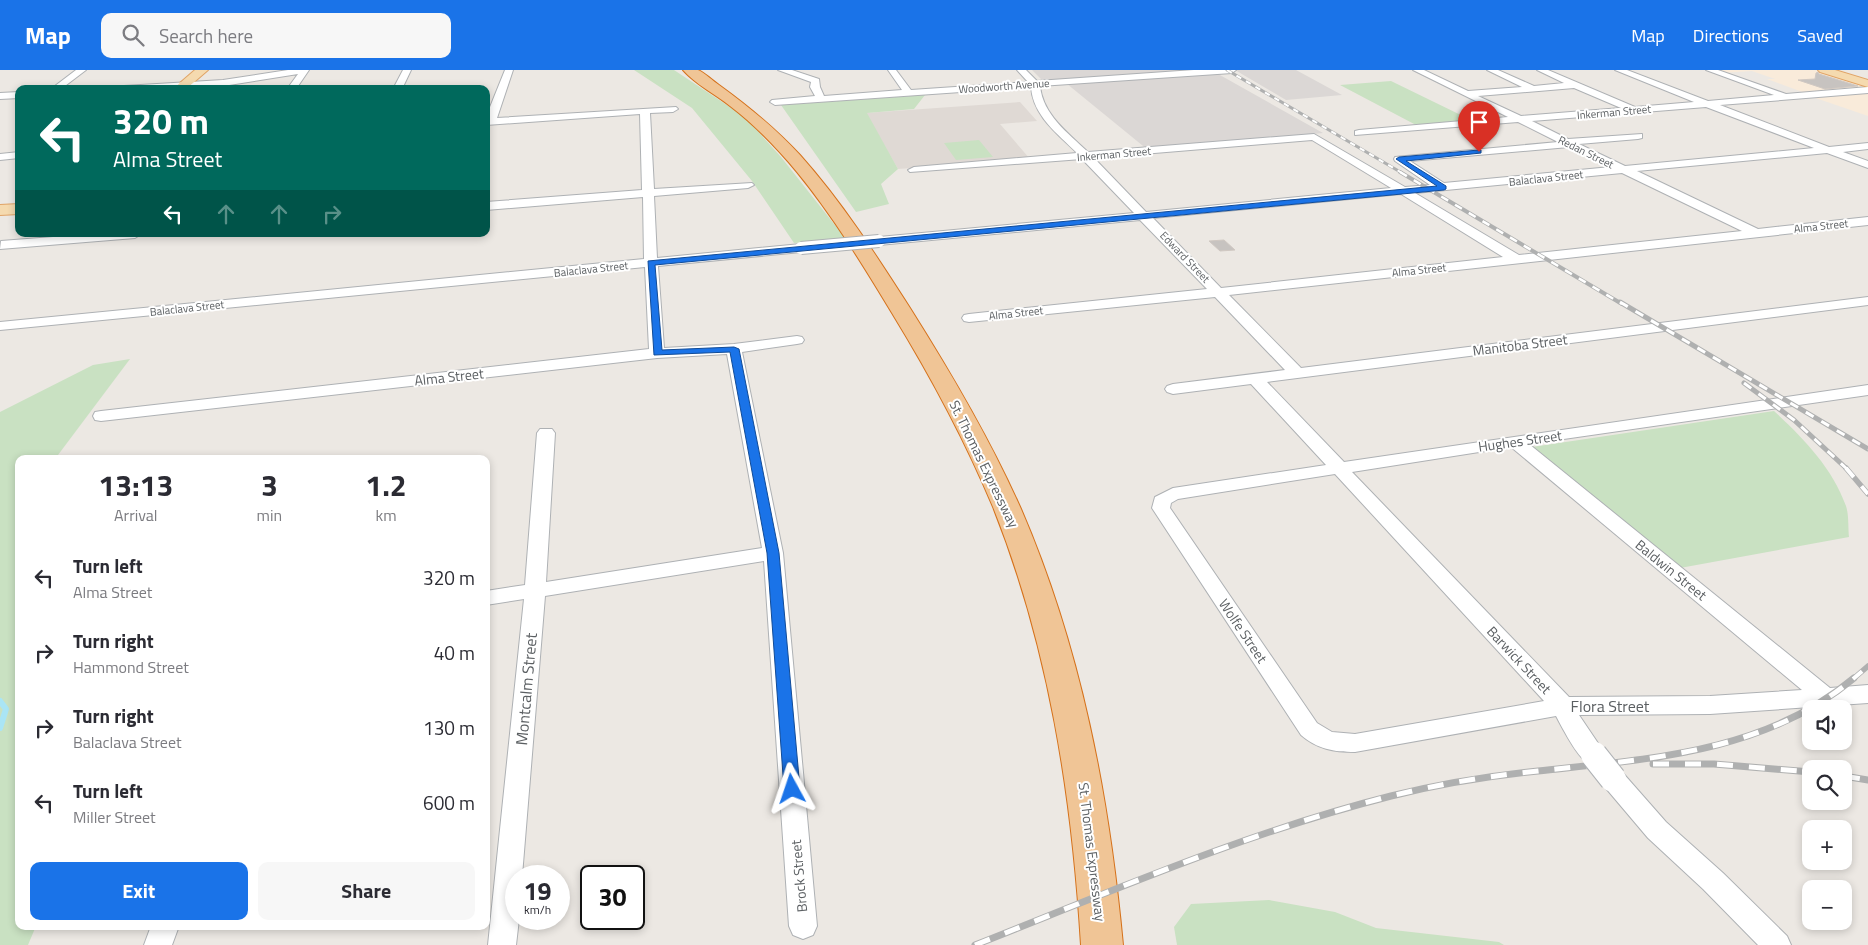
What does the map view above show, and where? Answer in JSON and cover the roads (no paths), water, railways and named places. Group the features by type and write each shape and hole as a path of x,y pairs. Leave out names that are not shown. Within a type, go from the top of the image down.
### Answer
{"highway":[{"name":"St. Thomas Expressway","path":"689,70 743,109 771,134 836,212 904,314 972,435 1016,532 1041,603 1070,711 1091,835 1102,945"},
{"path":"711,70 739,97 771,134"}],"main road":[{"path":"183,85 202,70"},
{"path":"1824,70 1868,84"},
{"path":"0,210 15,209"}],"street":[{"path":"60,85 82,70"},
{"path":"198,85 305,70"},
{"path":"294,85 305,70"},
{"path":"399,85 407,70"},
{"path":"490,119 492,118 497,90 509,70"},
{"path":"782,70 816,81 815,88 821,98"},
{"path":"892,70 908,92"},
{"path":"1021,70 1035,84"},
{"name":"Woodworth Avenue","path":"775,102 1232,70"},
{"name":"Redan Street","path":"1417,70 1756,233"},
{"path":"1491,70 1533,88"},
{"path":"1541,70 1635,110"},
{"path":"1619,70 1868,165"},
{"path":"1710,70 1788,98"},
{"name":"Edward Street","path":"1035,84 1036,100 1040,108 1298,374"},
{"path":"1466,94 1574,85"},
{"name":"Inkerman Street","path":"1360,133 1868,90"},
{"path":"0,96 15,95"},
{"path":"490,122 673,109"},
{"path":"645,111 650,193 651,263 657,353"},
{"path":"1444,188 1399,159 1638,136"},
{"path":"1314,137 1517,260"},
{"name":"Inkerman Street","path":"914,170 1314,137"},
{"name":"Balaclava Street","path":"5,325 1868,146"},
{"path":"0,157 15,155"},
{"path":"490,206 748,185"},
{"name":"Alma Street","path":"969,318 1868,221"},
{"path":"1,245 15,233"},
{"path":"1,245 98,237"},
{"name":"Manitoba Street","path":"1173,389 1868,301"},
{"name":"Alma Street","path":"101,416 657,353 734,349 797,340"},
{"name":"Brock Street","path":"734,349 773,553 803,926"},
{"name":"Barwick Street","path":"1255,379 1563,706 1573,726 1594,755 1657,830 1713,881 1777,945"},
{"name":"Hughes Street","path":"1173,494 1516,441 1868,390"},
{"name":"Montcalm Street","path":"502,945 535,590 546,433"},
{"name":"Baldwin Street","path":"1516,441 1827,698"},
{"name":"Wolfe Street","path":"1173,494 1162,501 1161,508 1309,728 1321,739 1334,743 1355,743"},
{"path":"490,597 773,553"},
{"name":"Flora Street","path":"1355,743 1563,706 1710,705 1868,694"},
{"path":"158,945 164,930"}],"waterway":[{"path":"0,701 6,709 0,728"}],"railway":[{"path":"1227,70 1402,173"},
{"path":"1400,172 1622,304"},
{"path":"1620,302 1868,449"},
{"path":"1744,383 1794,420 1846,468"},
{"path":"1846,468 1868,494"},
{"path":"1853,679 1868,666"},
{"path":"975,945 1233,845 1285,827 1391,796 1482,778 1663,756 1704,748 1744,737 1783,722 1819,703 1854,678"},
{"path":"1653,764 1714,764 1802,771"},
{"path":"1852,777 1868,780"}]}
